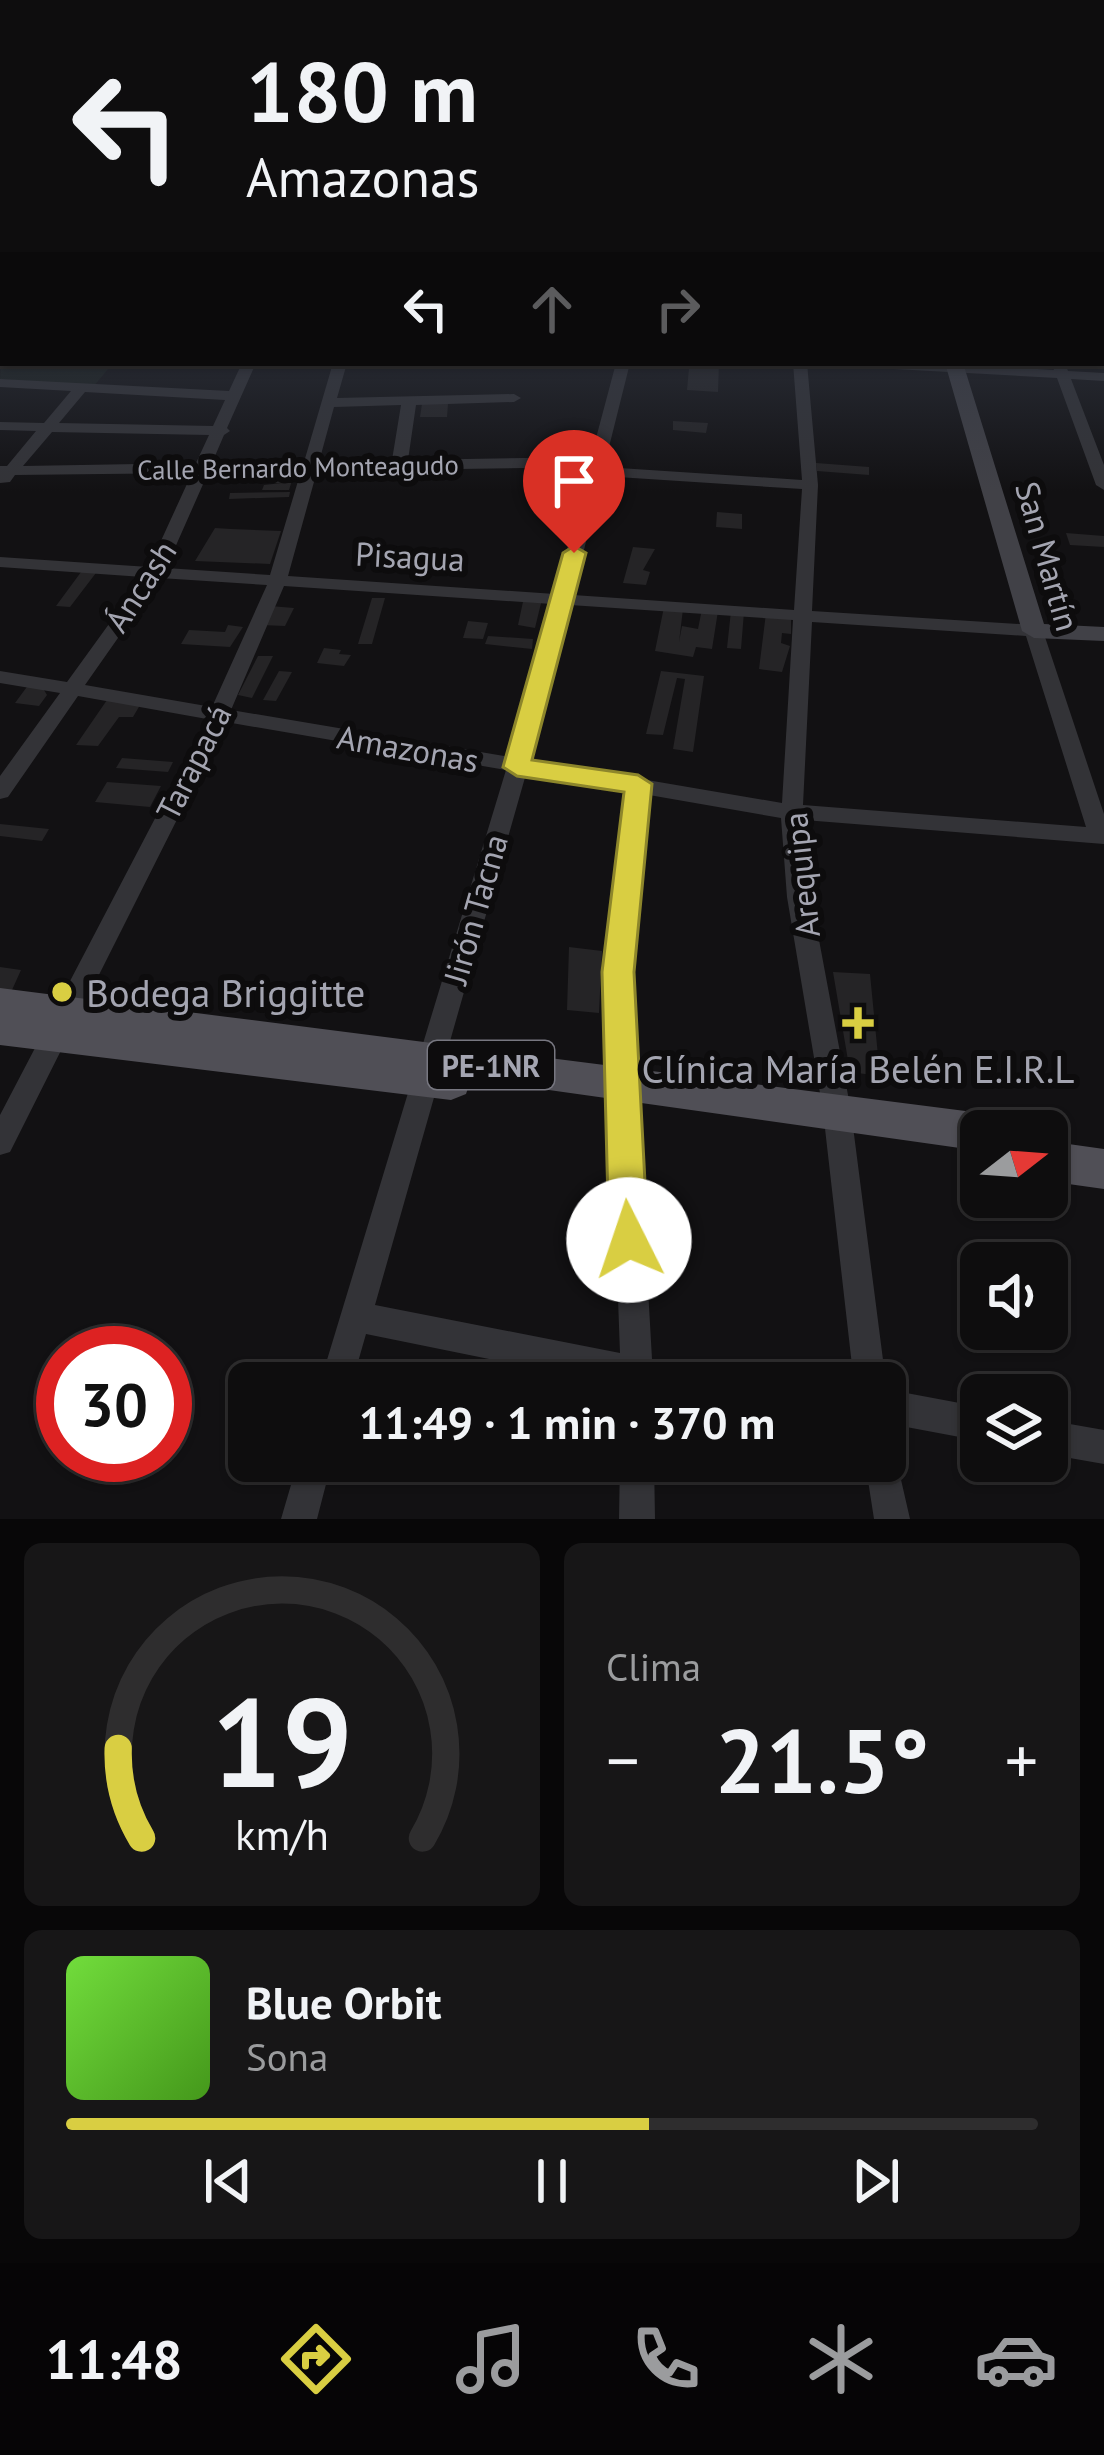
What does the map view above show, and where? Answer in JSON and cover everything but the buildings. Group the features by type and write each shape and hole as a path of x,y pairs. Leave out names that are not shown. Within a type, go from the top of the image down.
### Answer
{"main road":[{"name":"PE-1NR","path":"0,1004 60,1026"},
{"name":"PE-1NR","path":"0,1029 60,1026 428,1067 838,1121 960,1130"},
{"name":"PE-1NR","path":"838,1121 960,1147"},
{"path":"1068,1144 1104,1149"},
{"path":"1068,1164 1104,1169"}],"street":[{"name":"Áncash","path":"0,792 155,572 223,431 248,366"},
{"name":"Tarapacá","path":"0,1143 219,715 277,582 339,366"},
{"name":"Jirón Tacna","path":"342,1362 565,598 622,366"},
{"name":"Arequipa","path":"800,366 810,485 792,812 799,896 838,1121 867,1362"},
{"path":"957,367 1060,368 1104,377"},
{"name":"San Martín","path":"957,367 1034,631 1102,836"},
{"path":"1060,368 1104,485"},
{"path":"0,383 234,396"},
{"path":"4,475 80,389"},
{"path":"329,403 514,398"},
{"path":"399,466 409,401"},
{"path":"0,426 223,431"},
{"name":"Calle Bernardo Monteagudo","path":"4,475 596,466 810,485"},
{"name":"Pisagua","path":"0,562 1104,634"},
{"name":"Amazonas","path":"0,677 792,812 1102,836"},
{"path":"636,1362 620,1095 618,972 638,784"},
{"path":"355,1316 564,1362"},
{"path":"906,1410 960,1420"},
{"path":"1068,1441 1104,1448"},
{"path":"299,1519 309,1482"},
{"path":"637,1482 637,1519"},
{"path":"886,1482 892,1519"}],"shaded area":[{"path":"1,366 111,366 94,386 0,379"}],"place":[{"name":"Bodega Briggitte","path":"62,992"},
{"name":"Clínica María Belén E.I.R.L","path":"858,1023"}],"route":[{"path":"574,553 517,767 638,784 618,972 629,1240"}]}
